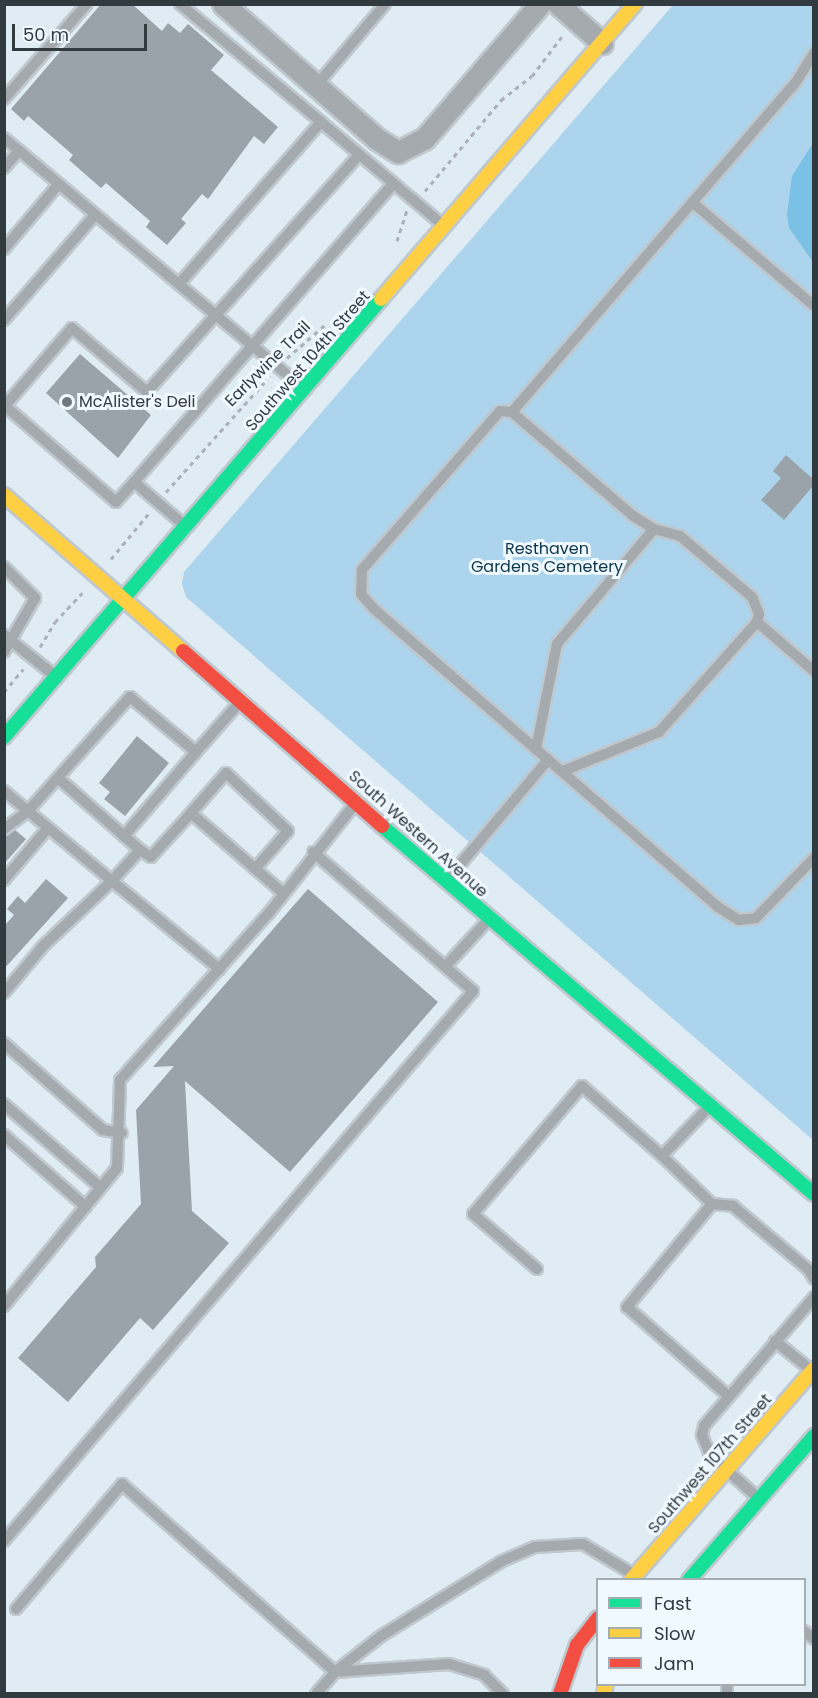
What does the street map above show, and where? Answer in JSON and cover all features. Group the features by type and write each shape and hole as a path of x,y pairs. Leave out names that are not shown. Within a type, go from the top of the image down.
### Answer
{"main road":[{"name":"Southwest 104th Street","path":"4,737 635,4"},
{"name":"South Western Avenue","path":"4,495 242,700 489,919 813,1194"},
{"name":"Southwest 107th Street","path":"637,1578 726,1470 813,1371"},
{"path":"691,1578 813,1436"},
{"path":"560,1694 577,1645 596,1619"}],"street":[{"path":"223,4 377,139 398,152 411,148 425,138 540,4"},
{"path":"558,4 602,43"}],"lane":[{"path":"4,99 87,4"},
{"path":"180,4 445,227"},
{"path":"316,86 385,4"},
{"path":"512,412 796,82 813,53"},
{"path":"179,284 321,122"},
{"path":"4,138 305,390"},
{"path":"4,168 19,151"},
{"path":"359,155 214,314 147,392 72,328 5,406 116,502 393,184"},
{"path":"4,249 59,184"},
{"path":"692,202 813,306"},
{"path":"4,320 95,214"},
{"path":"563,771 659,732 757,622 756,605 744,590 680,536 654,529 512,412 500,411 491,418 368,563 358,587 373,608 717,907 739,920 749,921 765,911 813,858"},
{"path":"134,482 187,527"},
{"path":"536,749 558,644 654,529"},
{"path":"4,567 35,598 9,639 4,652"},
{"path":"757,622 813,671"},
{"path":"9,639 57,677"},
{"path":"4,829 28,811 130,697 196,752"},
{"path":"124,836 242,700"},
{"path":"446,881 548,760"},
{"path":"58,778 151,857 226,773 288,831 255,869"},
{"path":"4,791 219,969"},
{"path":"4,1306 117,1168 122,1132 120,1080 219,969 283,893 313,852 357,802"},
{"path":"191,813 283,893"},
{"path":"4,880 48,828"},
{"path":"4,993 44,945 112,881 140,850"},
{"path":"4,1541 474,991 313,852"},
{"path":"446,966 489,919"},
{"path":"4,1043 103,1130 122,1132"},
{"path":"537,1269 473,1214 582,1086 662,1156 712,1204 733,1206 809,1270 813,1279"},
{"path":"4,1104 101,1188"},
{"path":"662,1156 710,1106"},
{"path":"4,1135 86,1207"},
{"path":"712,1204 627,1306 727,1395"},
{"path":"759,1498 710,1455 702,1435 712,1412 813,1297"},
{"path":"775,1341 813,1371"},
{"path":"16,1609 122,1485 335,1672 449,1664 484,1675 503,1694"},
{"path":"316,1694 335,1672 406,1619 502,1561 535,1547 583,1544 637,1578"}],"path":[{"path":"396,247 402,216 501,100 532,76 577,21"},
{"name":"Earlywine Trail","path":"4,692 32,658 55,622 98,576 158,502 311,333 334,320"}],"green space":[{"name":"Resthaven Gardens Cemetery","path":"673,5 813,5 813,1140 186,597 182,584 184,572"}],"shaded area":[{"path":"813,143 813,262 789,228 787,215 792,176"}],"building":[{"path":"101,4 132,4 162,31 168,23 180,33 188,24 224,55 211,70 278,127 264,144 254,136 208,199 202,194 181,219 186,223 167,245 146,227 150,221 106,183 101,188 69,160 73,155 28,116 24,121 11,109"},
{"path":"80,354 151,415 118,458 46,393"},
{"path":"786,455 813,479 813,486 784,520 761,500 781,478 773,471"},
{"path":"137,736 169,763 125,816 104,799 110,792 99,783"},
{"path":"15,830 26,839 4,864 4,836"},
{"path":"46,879 68,898 4,969 4,926 14,915 7,909 18,896 25,903"},
{"path":"308,889 438,1002 290,1172 185,1081 192,1211 229,1243 153,1330 140,1318 68,1402 18,1358 96,1267 95,1257 141,1204 136,1110 174,1066 153,1067"}],"traffic: fast":[{"path":"4,737 381,299"},
{"path":"382,826 814,1194"},
{"path":"691,1578 814,1436"}],"traffic: slow":[{"path":"381,299 635,4"},
{"path":"4,495 183,651"},
{"path":"633,1578 814,1369"},
{"path":"604,1694 606,1686"}],"traffic: jam":[{"path":"183,651 382,826"},
{"path":"560,1694 577,1645 596,1621"}],"place":[{"name":"McAlister's Deli","path":"67,402"}]}
